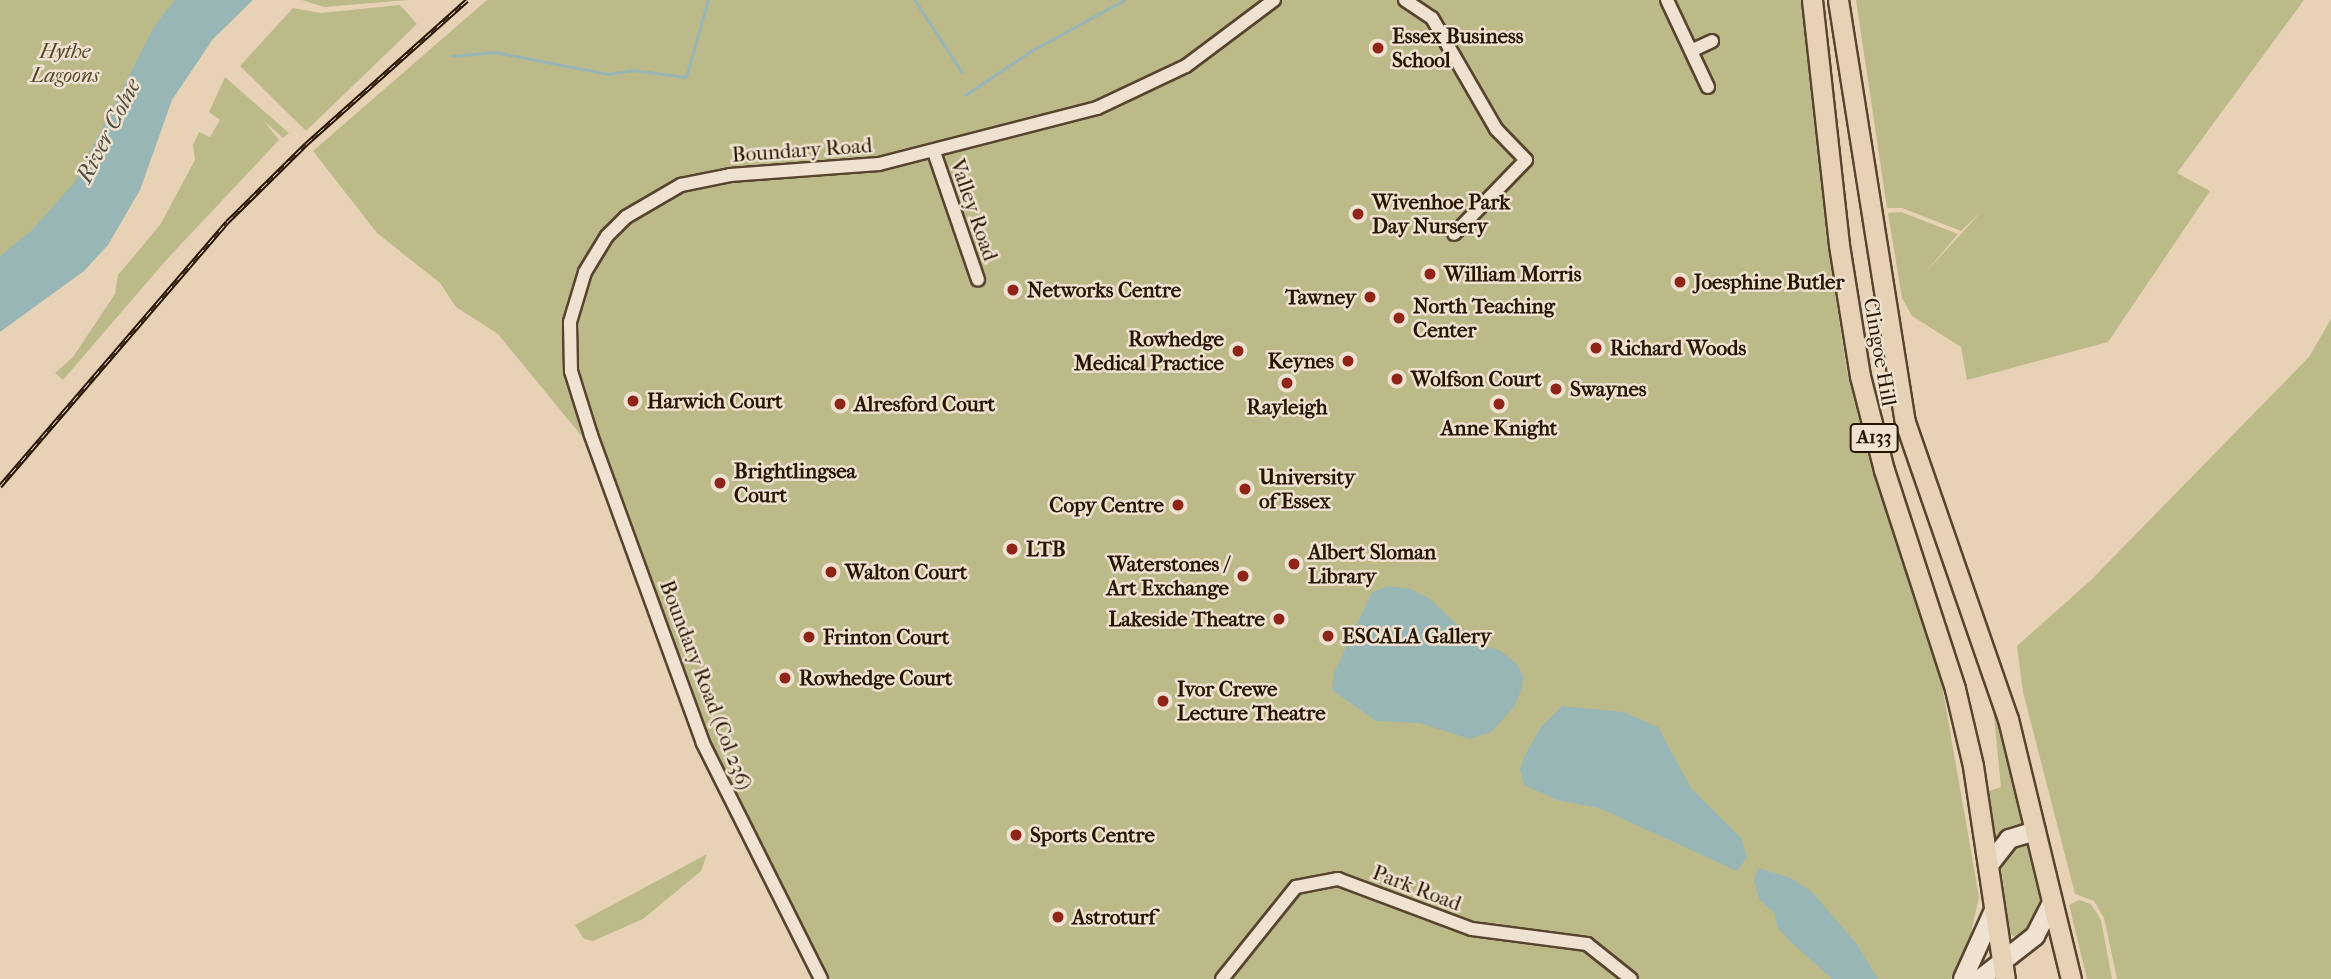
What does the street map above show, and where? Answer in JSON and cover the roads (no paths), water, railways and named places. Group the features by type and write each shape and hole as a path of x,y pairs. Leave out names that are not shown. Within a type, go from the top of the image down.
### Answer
{"main road":[{"name":"Clingoe Hill","path":"1812,0 1839,245 1860,376 1884,470 1955,689 1989,865"},
{"name":"Clingoe Hill","path":"1838,0 1905,422 2008,719 2036,831"},
{"path":"1989,865 2009,839 2036,831"},
{"name":"A133","path":"2036,831 2071,979"},
{"name":"A133","path":"1989,865 2003,970"},
{"path":"1980,979 2003,970 2035,936 2052,903"},
{"path":"1963,979 1995,908"}],"street":[{"name":"Boundary Road","path":"591,435 571,371 570,322 585,272 607,236 626,217 663,194 705,178 844,170 934,152 1097,108 1186,66 1274,0"},
{"path":"1405,0 1432,18 1496,129 1526,160 1454,234"},
{"path":"1667,0 1693,50 1708,87"},
{"path":"1693,50 1712,41"},
{"name":"Valley Road","path":"934,152 978,281"},
{"name":"Boundary Road (Col 236)","path":"591,435 703,743 821,979"},
{"name":"Park Road","path":"1222,979 1296,887 1338,879 1472,929 1587,944 1631,979"}],"water":[{"name":"River Colne","path":"175,0 253,0 213,39 172,100 140,190 108,245 84,271 0,332 0,256 31,231 74,183 155,25"},
{"path":"1388,586 1411,589 1430,599 1478,644 1499,650 1517,664 1523,676 1522,688 1514,707 1491,732 1470,739 1419,723 1376,721 1332,690 1334,673 1372,592"},
{"path":"1562,706 1623,712 1658,727 1691,788 1741,838 1747,857 1737,871 1599,808 1557,800 1524,785 1520,769 1525,755 1541,727"},
{"path":"1758,868 1791,878 1812,892 1856,943 1878,979 1832,979 1790,941 1777,927 1775,914 1759,899 1754,880"}],"waterway":[{"path":"452,56 495,52 608,74 632,70 686,77 708,0"},
{"path":"915,0 962,72"},
{"path":"965,95 1031,51 1124,0"}],"railway":[{"path":"0,486 227,222 306,144 467,0"}],"place":[{"name":"Essex Business School","path":"1378,48"},
{"name":"Wivenhoe Park Day Nursery","path":"1358,214"},
{"name":"William Morris","path":"1430,274"},
{"name":"Joesphine Butler","path":"1680,282"},
{"name":"Networks Centre","path":"1013,290"},
{"name":"Tawney","path":"1370,297"},
{"name":"North Teaching Center","path":"1399,318"},
{"name":"Richard Woods","path":"1596,348"},
{"name":"Rowhedge Medical Practice","path":"1238,351"},
{"name":"Keynes","path":"1348,361"},
{"name":"Wolfson Court","path":"1397,379"},
{"name":"Rayleigh","path":"1287,383"},
{"name":"Swaynes","path":"1556,389"},
{"name":"Harwich Court","path":"633,401"},
{"name":"Alresford Court","path":"840,404"},
{"name":"Anne Knight","path":"1499,404"},
{"name":"Brightlingsea Court","path":"720,483"},
{"name":"University of Essex","path":"1245,489"},
{"name":"Copy Centre","path":"1178,505"},
{"name":"LTB","path":"1012,549"},
{"name":"Albert Sloman Library","path":"1294,564"},
{"name":"Walton Court","path":"831,572"},
{"name":"Waterstones / Art Exchange","path":"1243,576"},
{"name":"Lakeside Theatre","path":"1279,619"},
{"name":"ESCALA Gallery","path":"1328,636"},
{"name":"Frinton Court","path":"809,637"},
{"name":"Rowhedge Court","path":"785,678"},
{"name":"Ivor Crewe Lecture Theatre","path":"1163,701"},
{"name":"Sports Centre","path":"1016,835"},
{"name":"Astroturf","path":"1058,917"}],"park label":[{"name":"Hythe Lagoons","path":"65,63"}]}
